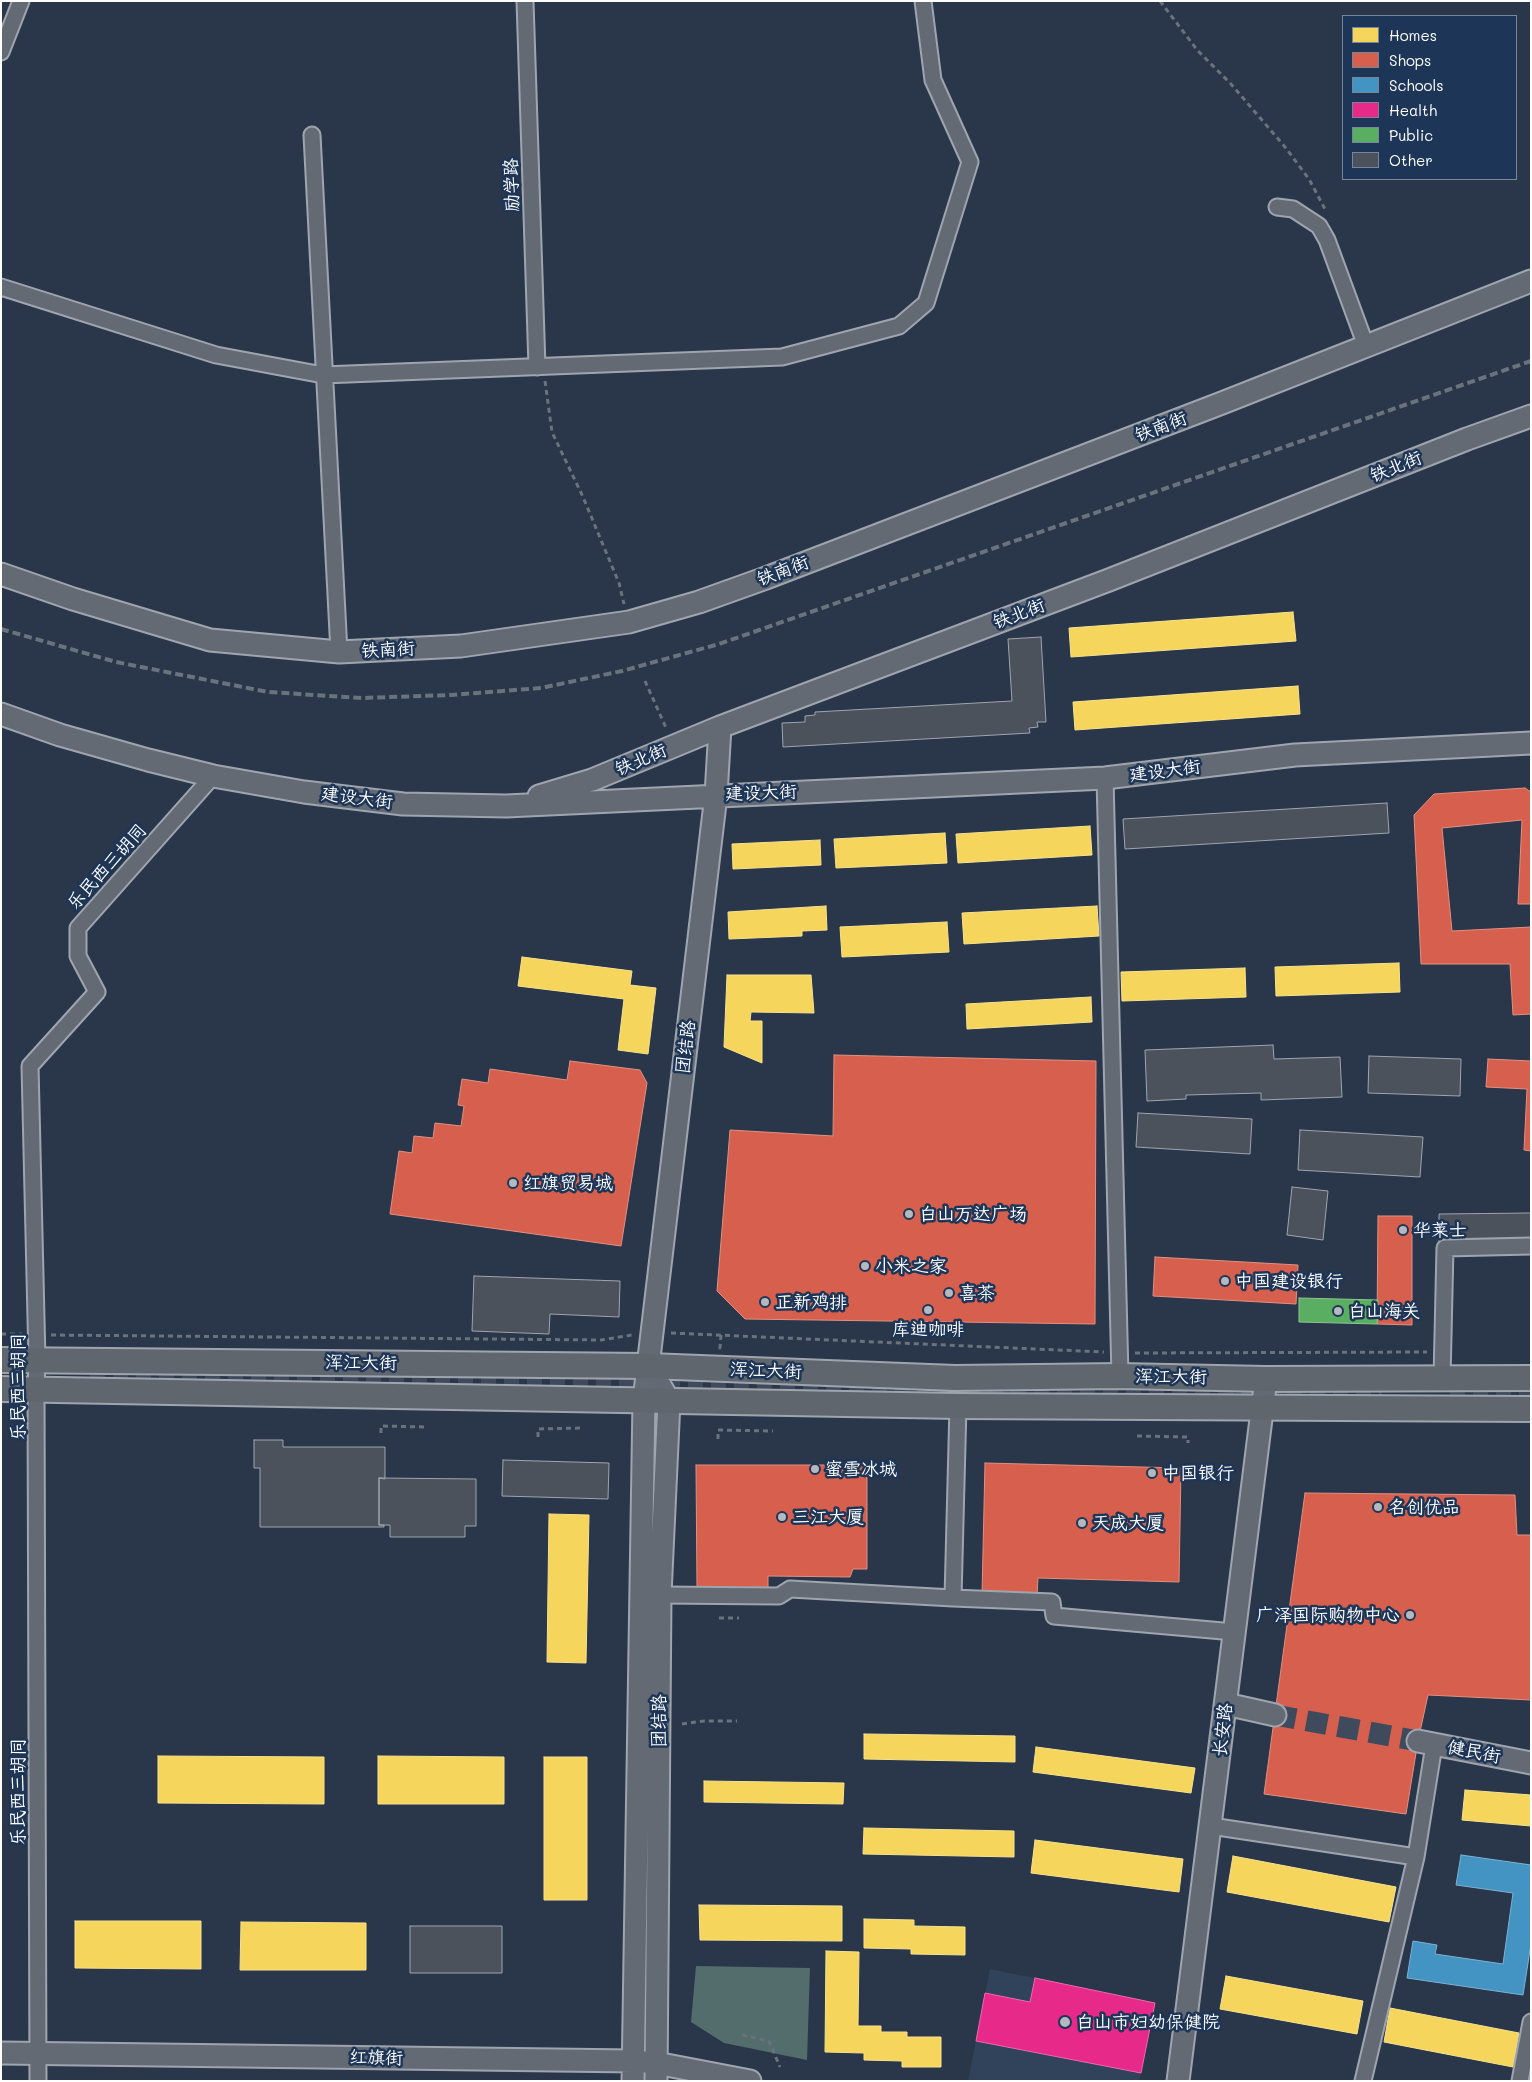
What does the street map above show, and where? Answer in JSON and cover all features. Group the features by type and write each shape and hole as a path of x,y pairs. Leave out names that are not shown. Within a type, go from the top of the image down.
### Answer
{"main road":[{"name":"浑江大街","path":"1,1360 649,1366 955,1378 1119,1364 1266,1379 1531,1378"},
{"name":"浑江大街","path":"1,1389 958,1406 1531,1409"}],"street":[{"path":"1,52 21,1"},
{"name":"励学路","path":"525,1 540,367"},
{"path":"1,287 216,356 323,375 782,357 899,326 926,303 970,162 933,80 923,1"},
{"path":"312,136 323,375 339,652"},
{"path":"1277,207 1293,209 1319,226 1327,240 1366,346"},
{"name":"铁南街","path":"1,574 73,599 210,640 339,652 461,646 629,622 699,602 775,575 1204,410 1531,281"},
{"name":"铁北街","path":"506,806 592,780 720,727 1110,580 1467,439 1531,416"},
{"name":"建设大街","path":"1,714 60,735 213,776 304,792 403,804 506,806 1105,778 1295,755 1531,743"},
{"name":"团结路","path":"633,2071 644,1400 716,795 720,727"},
{"name":"乐民西三胡同","path":"38,2081 37,1335 30,1066 97,992 78,956 78,928 213,776"},
{"path":"1105,778 1119,1364"},
{"path":"1442,1379 1445,1248 1531,1246"},
{"path":"649,1366 669,1401"},
{"name":"长安路","path":"1178,2081 1266,1379"},
{"name":"团结路","path":"656,2072 660,1595 669,1401"},
{"path":"953,1598 958,1406"},
{"path":"660,1595 779,1596 790,1588 1052,1602 1054,1616 1234,1632"},
{"path":"1226,1704 1275,1715"},
{"path":"1363,2081 1416,1857 1426,1743"},
{"name":"健民街","path":"1426,1743 1531,1763"},
{"path":"1211,1826 1416,1857"},
{"path":"1520,2081 1531,2022"},
{"name":"红旗街","path":"1,2053 633,2071 750,2081"}],"path":[{"path":"1160,1 1198,51 1285,147 1309,179 1327,212"},
{"path":"540,367 552,432 583,497 619,583 629,622"},
{"path":"645,681 674,746"},
{"path":"1,1334 601,1340 653,1333 1119,1364 1442,1352"},
{"path":"381,1433 381,1426 424,1427"},
{"path":"538,1437 538,1429 582,1428"},
{"path":"718,1440 718,1430 773,1431"},
{"path":"1137,1436 1188,1437 1188,1443"},
{"path":"720,1618 739,1618"},
{"path":"682,1724 704,1721 737,1721"},
{"path":"742,2035 769,2041 780,2067"}],"shaded area":[{"name":"白山市妇幼保健院","path":"990,1969 1155,2003 1139,2081 968,2081"}],"green space":[{"path":"696,1966 810,1968 807,2060 724,2043 691,2022"}],"building: Homes":[{"path":"1293,612 1296,641 1071,657 1069,628"},
{"path":"1298,686 1300,714 1075,730 1073,702"},
{"path":"1090,826 1092,855 958,863 956,834"},
{"path":"945,833 947,863 836,868 834,839"},
{"path":"820,840 821,865 733,869 732,844"},
{"path":"826,906 827,930 802,931 802,936 729,939 728,912"},
{"path":"1097,906 1099,936 964,944 962,913"},
{"path":"947,922 949,952 842,957 840,927"},
{"path":"522,957 632,971 630,985 656,988 648,1054 618,1050 624,999 518,986"},
{"path":"1399,963 1400,992 1276,996 1275,967"},
{"path":"1245,968 1246,997 1122,1001 1121,972"},
{"path":"727,975 811,975 814,1013 751,1012 750,1021 762,1021 762,1063 724,1047"},
{"path":"1091,997 1092,1022 967,1029 966,1004"},
{"path":"549,1514 589,1515 586,1663 547,1662"},
{"path":"864,1734 1015,1736 1015,1762 864,1759"},
{"path":"1036,1747 1195,1768 1191,1793 1033,1772"},
{"path":"158,1756 324,1757 324,1804 158,1803"},
{"path":"378,1756 504,1757 504,1804 378,1804"},
{"path":"544,1757 587,1757 587,1900 544,1900"},
{"path":"704,1781 844,1783 843,1804 704,1802"},
{"path":"1465,1790 1531,1795 1531,1826 1462,1820"},
{"path":"864,1828 1014,1831 1014,1857 863,1854"},
{"path":"1035,1840 1183,1859 1179,1892 1031,1873"},
{"path":"1233,1856 1396,1887 1389,1922 1227,1892"},
{"path":"699,1905 842,1906 842,1941 700,1940"},
{"path":"864,1919 914,1920 914,1926 965,1927 965,1955 911,1954 911,1949 864,1948"},
{"path":"75,1921 201,1921 201,1969 75,1968"},
{"path":"241,1922 366,1923 366,1970 240,1970"},
{"path":"826,1951 859,1952 858,2026 881,2026 881,2032 907,2032 907,2037 941,2037 941,2067 902,2067 902,2061 864,2060 864,2053 825,2052"},
{"path":"1226,1976 1363,2001 1357,2034 1220,2009"},
{"path":"1390,2008 1519,2033 1513,2067 1384,2042"}],"building: Shops":[{"path":"1525,788 1531,792 1531,904 1518,904 1522,820 1442,828 1452,931 1531,927 1531,1014 1513,1015 1510,964 1421,964 1414,815 1434,794"},
{"name":"白山万达广场","path":"834,1055 1096,1061 1095,1324 745,1319 717,1291 730,1130 833,1136"},
{"path":"1488,1059 1531,1061 1531,1151 1524,1150 1527,1089 1486,1087"},
{"name":"红旗贸易城","path":"570,1061 640,1070 647,1083 621,1246 390,1214 399,1151 412,1153 414,1136 433,1138 435,1123 461,1126 464,1106 458,1105 462,1079 488,1083 490,1069 567,1080"},
{"path":"1378,1216 1412,1216 1412,1325 1377,1324"},
{"name":"中国建设银行","path":"1155,1257 1298,1265 1296,1304 1153,1296"},
{"name":"天成大厦","path":"985,1463 1181,1468 1179,1582 1038,1578 1037,1596 982,1595"},
{"name":"三江大厦","path":"696,1465 867,1465 867,1569 853,1569 850,1577 768,1576 768,1588 697,1588"},
{"name":"广泽国际购物中心","path":"1305,1493 1515,1495 1517,1535 1531,1535 1531,1700 1428,1695 1406,1814 1264,1794"}],"building: Schools":[{"path":"1461,1855 1531,1865 1531,1944 1523,1995 1407,1978 1413,1941 1437,1945 1435,1954 1503,1964 1513,1893 1456,1885"}],"building: Health":[{"name":"白山市妇幼保健院","path":"1035,1978 1155,2003 1141,2073 976,2041 985,1993 1030,2002"}],"building: Public":[{"name":"白山海关","path":"1299,1298 1378,1300 1377,1324 1299,1322"}],"building: Other":[{"path":"1041,637 1046,722 1037,722 1038,727 1029,728 1030,733 783,747 782,723 805,722 805,716 815,715 815,712 1012,701 1008,639"},
{"path":"1387,803 1389,833 1125,849 1123,819"},
{"path":"1273,1045 1274,1059 1340,1057 1342,1097 1261,1100 1261,1093 1186,1095 1186,1099 1147,1101 1145,1050"},
{"path":"1369,1056 1461,1059 1460,1096 1368,1093"},
{"path":"1138,1113 1252,1119 1250,1154 1136,1147"},
{"path":"1300,1130 1423,1137 1420,1177 1298,1170"},
{"path":"1292,1187 1328,1191 1323,1240 1287,1235"},
{"path":"1531,1213 1531,1244 1439,1245 1439,1214"},
{"path":"474,1276 620,1281 619,1317 550,1314 549,1334 472,1331"},
{"path":"254,1440 283,1440 283,1447 385,1447 385,1479 379,1478 379,1525 384,1525 384,1527 260,1527 260,1468 254,1468"},
{"path":"503,1460 609,1463 608,1499 502,1496"},
{"path":"379,1478 476,1479 476,1526 465,1526 465,1537 390,1537 390,1525 379,1525"},
{"path":"410,1926 502,1926 502,1973 410,1973"}],"tunnel":[{"path":"90,1379 929,1388"},
{"path":"965,1389 1382,1397"},
{"path":"653,1523 655,1393"},
{"path":"1450,1397 1531,1397"},
{"path":"1275,1715 1418,1741"}],"railway":[{"path":"1,629 116,662 268,692 362,698 451,695 541,688 622,671 719,644 1531,361"}],"place":[{"name":"红旗贸易城","path":"513,1183"},
{"name":"白山万达广场","path":"909,1214"},
{"name":"华莱士","path":"1403,1230"},
{"name":"小米之家","path":"865,1266"},
{"name":"中国建设银行","path":"1225,1281"},
{"name":"喜茶","path":"949,1293"},
{"name":"正新鸡排","path":"765,1302"},
{"name":"库迪咖啡","path":"928,1310"},
{"name":"白山海关","path":"1338,1311"},
{"name":"蜜雪冰城","path":"815,1469"},
{"name":"中国银行","path":"1152,1473"},
{"name":"名创优品","path":"1378,1507"},
{"name":"三江大厦","path":"782,1517"},
{"name":"天成大厦","path":"1082,1523"},
{"name":"广泽国际购物中心","path":"1410,1615"},
{"name":"白山市妇幼保健院","path":"1065,2022"}]}
